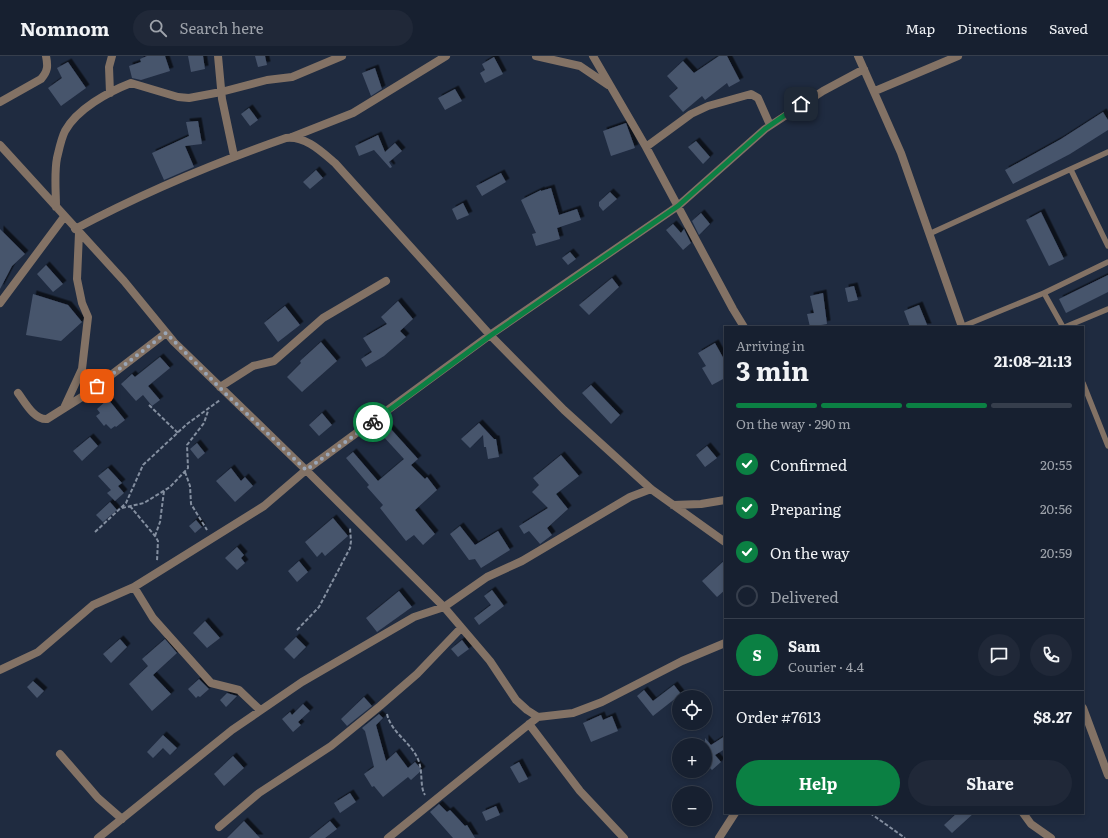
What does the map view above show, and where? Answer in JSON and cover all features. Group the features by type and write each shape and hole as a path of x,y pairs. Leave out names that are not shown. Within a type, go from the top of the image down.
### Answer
{"street":[{"path":"0,102 41,79 46,73 48,66 46,56"},
{"path":"110,93 109,67 112,56"},
{"path":"218,56 221,92 234,156"},
{"path":"56,207 57,159 64,133 71,122 84,110 110,93 131,83 178,98 189,98 221,92 256,82 292,77 342,56"},
{"path":"427,56 430,65"},
{"path":"77,231 110,210 234,156 292,137 353,113 446,56"},
{"path":"536,56 580,66 612,88"},
{"path":"593,56 646,147 743,326"},
{"path":"858,56 875,91 901,153 962,326"},
{"path":"875,91 958,56"},
{"path":"0,670 38,652 93,605 134,587 264,506 306,470 490,336 678,206 742,148 770,125 824,91 864,69"},
{"path":"646,147 691,114 708,106 751,94 758,98 770,125"},
{"path":"292,137 315,146 335,163 490,336 564,410 651,489 724,541"},
{"path":"0,145 124,282 166,333 226,394 306,470 444,607 490,661 516,700 538,717"},
{"path":"0,303 64,217"},
{"path":"64,409 82,369 88,314 82,304 77,279 77,231"},
{"path":"220,387 253,366 274,361 323,318 386,281"},
{"path":"18,393 33,413 41,419 47,419 85,395 166,333"},
{"path":"98,838 176,774 260,710 302,682 342,660 404,622 444,607 487,577 522,561 630,497 651,489"},
{"path":"673,505 701,504 724,500"},
{"path":"134,587 153,618 211,683 239,690 260,710"},
{"path":"219,827 259,793 331,746 384,703 417,674 461,628"},
{"path":"388,838 430,802 538,717 573,713 602,702 682,661 724,643"},
{"path":"1084,711 1108,775"},
{"path":"529,724 580,791 624,838"},
{"path":"60,754 98,798 122,819"},
{"path":"719,838 734,814"},
{"path":"1024,814 1031,824 1051,838"}],"lane":[{"path":"929,234 1107,155"},
{"path":"1071,170 1108,246"},
{"path":"964,326 1044,293 1108,262"},
{"path":"1044,293 1063,326"},
{"path":"1066,326 1108,309"},
{"path":"1084,386 1108,446"}],"path":[{"path":"95,532 122,508 130,498 143,465 193,419 208,410 226,394"},
{"path":"149,405 178,433"},
{"path":"122,508 149,501 164,491 185,472 189,467 187,445 204,423 208,410"},
{"path":"185,472 190,486 191,504 213,539"},
{"path":"155,536 160,522 164,491"},
{"path":"130,506 158,541 156,574"},
{"path":"297,630 319,607 350,548 351,534 347,511"},
{"path":"384,703 390,724 416,755 422,770 423,790 430,802"},
{"path":"871,814 905,838"}],"building":[{"path":"147,56 165,56 170,71 141,80 132,78 129,66 141,62 140,59"},
{"path":"188,56 203,56 205,69 191,72"},
{"path":"255,56 265,56 267,65 258,67"},
{"path":"719,56 727,56 740,81 729,87 727,83 705,100 702,96 683,112 669,96 678,88 667,76 683,61 694,73"},
{"path":"494,57 503,74 485,83 480,73 485,70 482,64"},
{"path":"68,62 86,88 61,106 48,88 62,78 57,68"},
{"path":"375,68 382,89 371,96 362,73"},
{"path":"455,89 462,101 445,110 438,98"},
{"path":"249,108 258,120 250,126 241,114"},
{"path":"1103,112 1108,120 1108,130 1070,154 1013,184 1005,170 1061,139"},
{"path":"198,121 202,144 185,146 194,167 164,180 152,153 189,136 186,122"},
{"path":"626,123 635,148 611,156 603,131"},
{"path":"378,135 385,152 395,143 402,151 389,162 392,167 390,168 374,150 359,156 355,146"},
{"path":"696,141 710,157 703,164 688,147"},
{"path":"316,170 323,178 310,189 303,182"},
{"path":"501,173 506,182 482,196 476,186"},
{"path":"551,188 559,215 577,209 581,220 557,228 560,239 536,246 532,234 536,233 521,200 541,190"},
{"path":"610,192 617,199 603,211 599,206 599,202"},
{"path":"463,203 469,215 457,220 452,209"},
{"path":"1041,212 1064,259 1049,266 1026,220"},
{"path":"701,213 710,224 699,235 692,221"},
{"path":"673,224 681,233 684,229 691,243 683,250 666,230"},
{"path":"0,229 25,254 12,266 0,289"},
{"path":"570,252 576,259 568,265 562,258"},
{"path":"46,265 63,284 53,292 37,274"},
{"path":"1108,275 1108,292 1066,313 1059,299"},
{"path":"612,278 619,287 589,315 579,305"},
{"path":"854,286 858,300 848,302 845,288"},
{"path":"823,293 827,324 810,326 807,314 814,313 810,296"},
{"path":"33,294 68,305 82,322 61,341 26,335"},
{"path":"398,301 413,319 400,331 406,337 384,356 366,367 361,359 372,352 363,338 387,324 381,317"},
{"path":"919,305 928,326 910,326 904,311"},
{"path":"285,306 300,325 278,342 264,323"},
{"path":"321,342 337,361 302,392 287,377 301,363 300,361"},
{"path":"715,343 724,359 724,379 712,385 702,368 706,366 698,353"},
{"path":"160,357 170,368 148,386 160,400 152,406 143,395 136,401 121,384 132,374 135,377"},
{"path":"591,385 620,415 611,424 582,393"},
{"path":"108,399 125,420 111,429 106,424 104,426 96,416 100,413 97,409"},
{"path":"322,413 332,425 319,436 309,425"},
{"path":"479,423 494,439 496,439 499,457 488,459 486,447 484,447 483,435 470,448 461,439"},
{"path":"390,428 418,459 411,465 425,479 427,477 437,490 415,510 435,534 423,545 414,535 406,541 380,508 383,505 367,487 369,485 346,458 353,452 378,481 404,459 382,435"},
{"path":"90,437 98,446 82,461 73,451"},
{"path":"197,443 205,453 198,459 190,449"},
{"path":"707,446 717,458 705,467 696,455"},
{"path":"561,455 579,476 556,494 568,509 547,528 552,535 540,544 529,531 524,534 519,526 548,508 532,492 539,485 533,478"},
{"path":"108,468 122,483 118,486 124,493 115,501 107,493 111,490 98,476"},
{"path":"231,468 241,481 245,477 253,486 235,502 216,481"},
{"path":"110,502 117,510 103,522 96,515"},
{"path":"333,518 348,536 325,556 322,552 317,557 305,542"},
{"path":"196,520 202,527 195,533 189,526"},
{"path":"460,526 475,545 498,531 510,550 481,568 475,559 469,560 450,534"},
{"path":"237,547 244,555 241,558 245,563 237,570 225,558"},
{"path":"299,561 308,572 297,582 288,571"},
{"path":"724,561 724,591 717,597 702,581"},
{"path":"492,590 504,606 479,625 474,618 491,605 484,596"},
{"path":"399,591 412,607 377,632 366,618"},
{"path":"205,621 220,638 207,648 193,633"},
{"path":"296,637 306,647 294,659 284,649"},
{"path":"120,639 127,647 111,663 103,654"},
{"path":"165,639 177,653 153,675 171,694 152,711 129,684 148,666 142,659"},
{"path":"462,640 469,649 458,657 451,649"},
{"path":"199,679 209,689 200,697 198,696 196,698 188,689"},
{"path":"33,681 44,691 37,698 27,687"},
{"path":"674,685 678,690 672,690 672,701 653,716 637,696 644,690 653,701"},
{"path":"227,693 237,696 226,707 220,700"},
{"path":"364,697 372,706 347,726 341,719"},
{"path":"303,704 310,711 298,722 301,725 293,732 282,719 290,712 292,715"},
{"path":"379,714 383,718 376,725 386,761 396,752 408,768 415,762 422,770 411,780 408,777 383,797 374,786 372,787 364,774 374,767 365,731 362,728"},
{"path":"601,715 603,720 612,716 618,731 591,742 583,723"},
{"path":"163,735 177,748 170,755 163,748 153,758 147,752"},
{"path":"724,737 724,750 715,755 721,762 712,770 712,744"},
{"path":"233,756 244,768 224,786 214,774"},
{"path":"519,762 528,779 519,783 510,767"},
{"path":"350,793 356,802 340,813 334,803"},
{"path":"439,804 447,812 450,810 465,826 467,825 475,838 453,838 430,812"},
{"path":"496,806 500,815 486,821 482,812"},
{"path":"956,814 973,814 952,833 944,825"},
{"path":"244,821 260,838 227,838"},
{"path":"330,821 337,829 325,838 309,838"}],"way so far":[{"path":"97,386 166,333 226,394 306,470 373,422"}],"route":[{"path":"373,422 490,336 623,242 678,206 742,148 765,129 801,104"}]}
